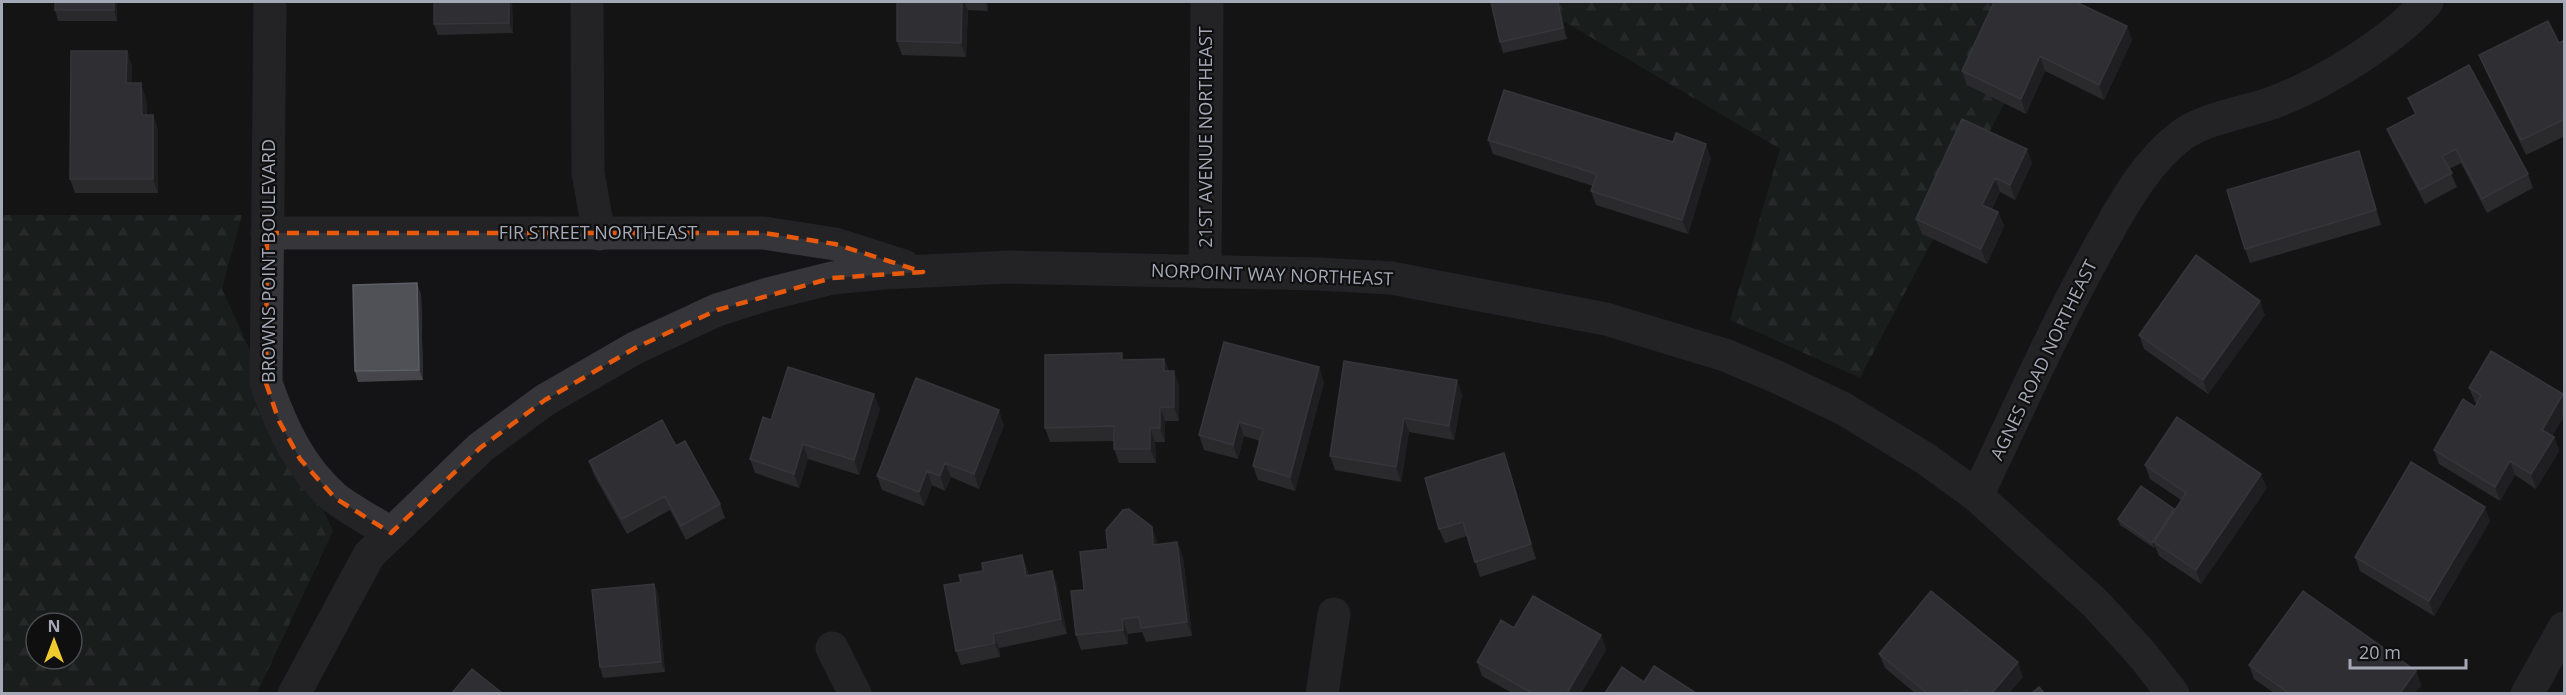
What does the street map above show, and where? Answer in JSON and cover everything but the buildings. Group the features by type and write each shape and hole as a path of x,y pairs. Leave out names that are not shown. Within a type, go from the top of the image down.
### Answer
{"street":[{"name":"BROWNS POINT BOULEVARD","path":"270,2 266,383 279,421 300,459 335,498 391,533"},
{"path":"588,2 588,173 599,234"},
{"name":"21ST AVENUE NORTHEAST","path":"1205,272 1207,2"},
{"name":"AGNES ROAD NORTHEAST","path":"1977,496 2061,317 2115,219 2151,165 2183,134 2214,121 2274,102 2337,71 2382,42 2427,2"},
{"name":"FIR STREET NORTHEAST","path":"267,233 764,233 835,244 923,272"},
{"name":"NORPOINT WAY NORTHEAST","path":"391,533 489,441 545,400 635,348 717,310 768,294 832,278 1009,267 1390,278 1606,320 1725,355 1777,376 1844,409 1926,459 1977,496 2095,603 2141,653 2173,693"},
{"path":"294,693 369,555 391,533"},
{"path":"1322,693 1334,614"},
{"path":"2527,693 2565,628"},
{"path":"832,648 855,693"}],"highlighted area":[{"path":"267,233 764,233 835,244 923,272 832,278 717,310 635,348 545,400 480,448 391,533 335,498 300,459 279,421 266,383"}],"green space":[{"path":"1531,2 2058,2 1860,378 1730,320 1780,149"},
{"path":"2,215 242,215 222,289 333,531 257,693 2,693"}]}
